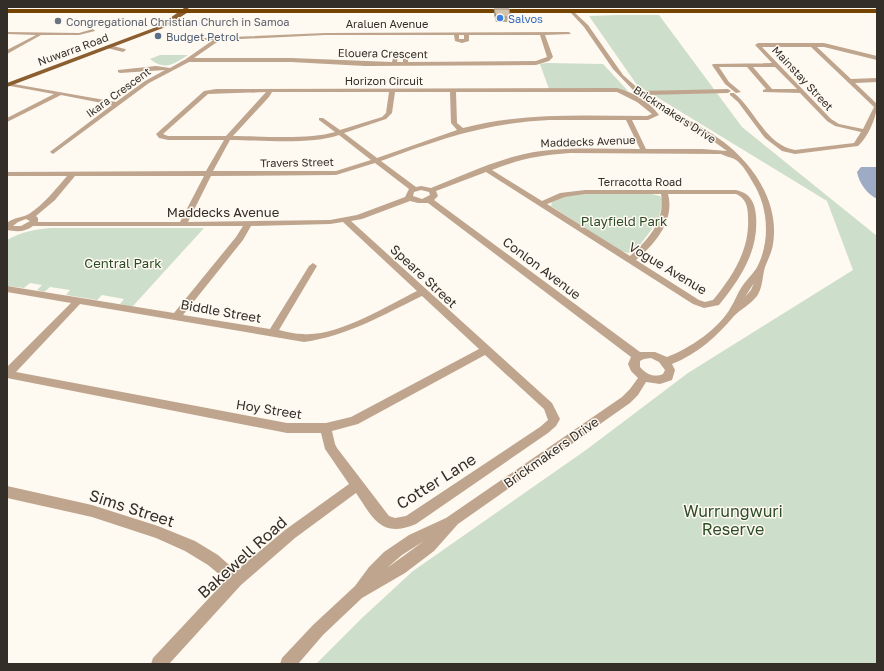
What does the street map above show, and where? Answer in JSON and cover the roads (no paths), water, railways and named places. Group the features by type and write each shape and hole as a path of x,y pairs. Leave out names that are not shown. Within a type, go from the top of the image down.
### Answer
{"highway":[{"path":"7,10 877,10"},
{"path":"582,11 588,15 606,12 877,10"}],"main road":[{"name":"Nuwarra Road","path":"8,84 168,24 186,10"}],"street":[{"name":"Brickmakers Drive","path":"572,9 623,78 641,93 718,140 739,160 757,184 768,210 770,223 768,248 760,270 759,283 752,296 697,348 666,362"},
{"name":"Brickmakers Drive","path":"582,11 586,26"},
{"path":"7,33 79,34 93,30"},
{"path":"456,33 457,40 462,41 466,40 466,33"},
{"name":"Elouera Crescent","path":"188,60 284,60 394,64 540,62 547,60 550,57 542,33"},
{"name":"Araluen Avenue","path":"205,39 313,34 569,33"},
{"path":"7,52 37,38 39,36 38,34"},
{"name":"Ikara Crescent","path":"53,152 153,78 188,60 218,39"},
{"name":"Mainstay Street","path":"812,45 758,45 833,123 864,131"},
{"path":"812,45 824,45 877,58"},
{"path":"777,65 715,65 728,83 732,93 767,137 781,148 795,152 856,145 877,107 812,45"},
{"path":"110,46 123,50"},
{"path":"394,64 396,55 402,54 406,56 405,64"},
{"path":"749,65 767,91 802,91"},
{"path":"120,71 156,68 169,69"},
{"path":"850,81 877,80"},
{"path":"728,83 732,93"},
{"path":"8,84 118,104"},
{"name":"Horizon Circuit","path":"228,138 163,138 160,134 206,92 216,90 620,91 627,93 656,114 651,118 628,118"},
{"path":"183,224 228,138 267,96 270,90"},
{"path":"228,138 316,138 340,133 386,117 392,90"},
{"path":"453,90 454,123 462,131"},
{"path":"7,120 61,93"},
{"path":"641,93 732,93"},
{"path":"628,118 644,151"},
{"name":"Travers Street","path":"7,174 327,174 344,172 462,131 490,124 527,119 628,118"},
{"path":"320,119 414,189"},
{"name":"Maddecks Avenue","path":"702,151 717,148 719,145 718,140"},
{"name":"Maddecks Avenue","path":"432,190 514,159 541,153 570,151 702,151 722,152 739,160"},
{"name":"Vogue Avenue","path":"486,169 696,302 704,305 716,303"},
{"path":"7,235 11,224 22,229 73,174"},
{"path":"425,188 432,190 434,196 429,200 418,201 411,198 409,194 414,189 425,188"},
{"name":"Terracotta Road","path":"541,204 563,195 576,192 732,192 742,194 748,198 751,208 753,224 751,242 736,276 716,303"},
{"path":"630,260 653,237 662,221 667,202 664,192"},
{"name":"Maddecks Avenue","path":"31,220 183,224 315,223 345,220 373,213 411,198"},
{"name":"Conlon Avenue","path":"429,200 638,356"},
{"name":"Speare Street","path":"345,220 486,350"},
{"path":"176,317 240,238 248,224"},
{"path":"272,334 313,266"},
{"name":"Biddle Street","path":"7,289 272,334 304,338 332,334 346,329 423,292"},
{"path":"7,374 78,301"},
{"name":"Cotter Lane","path":"326,428 329,445 381,518 390,524 404,523 544,430 552,423 554,419 548,406 486,350"},
{"name":"Hoy Street","path":"7,374 287,428 313,429 341,425 366,416 486,350"},
{"path":"652,355 666,362 670,370 668,377 660,380 644,377 636,370 634,366 635,359 638,356 652,355"},
{"name":"Brickmakers Drive","path":"288,664 318,630 357,593 400,568 429,546 452,521 626,400 634,392 644,377"},
{"name":"Bakewell Road","path":"159,664 236,580 290,534 357,485"},
{"name":"Sims Street","path":"7,492 92,511 158,532 190,546 214,560 236,580"}],"water":[{"path":"861,167 877,167 877,199 867,191 860,180 857,172"}],"place":[{"name":"Salvos","path":"500,18"},
{"name":"Congregational Christian Church in Samoa","path":"58,21"},
{"name":"Budget Petrol","path":"158,36"}],"park label":[{"name":"Playfield Park","path":"624,221"},
{"name":"Central Park","path":"123,263"},
{"name":"Wurrungwuri Reserve","path":"733,520"}]}
